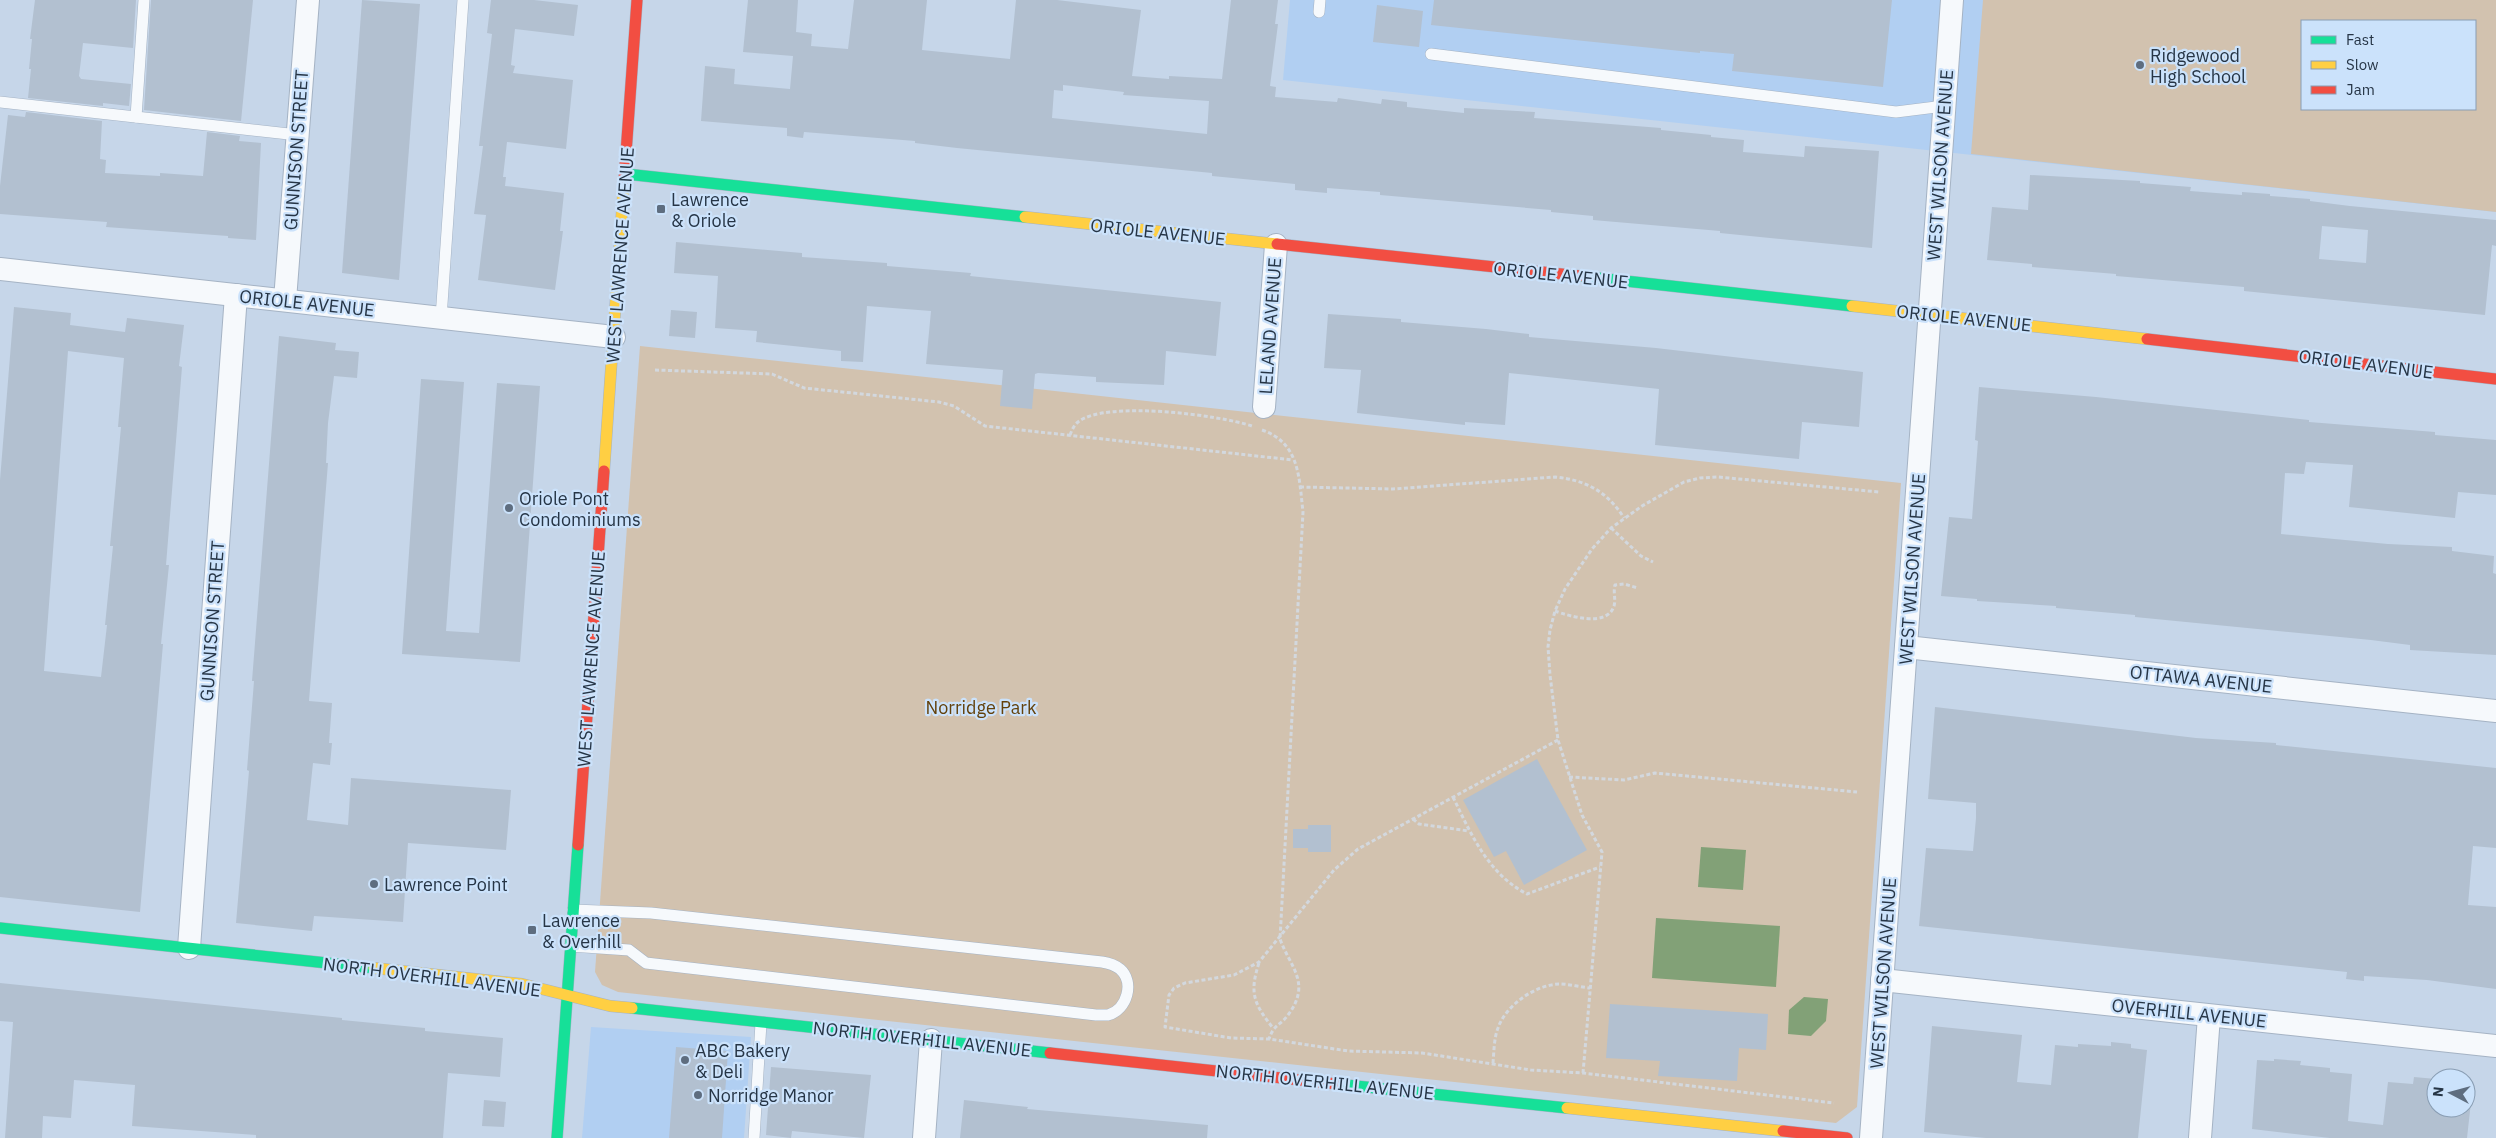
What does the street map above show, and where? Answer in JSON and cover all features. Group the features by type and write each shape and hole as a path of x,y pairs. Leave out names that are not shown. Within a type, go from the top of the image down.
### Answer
{"street":[{"name":"GUNNISON STREET","path":"285,300 308,0"},
{"name":"WEST LAWRENCE AVENUE","path":"557,1138 637,0"},
{"name":"WEST WILSON AVENUE","path":"1871,1138 1952,0"},
{"name":"ORIOLE AVENUE","path":"626,174 1930,314 2496,379"},
{"name":"LELAND AVENUE","path":"1264,407 1276,245"},
{"name":"ORIOLE AVENUE","path":"0,268 614,337"},
{"name":"GUNNISON STREET","path":"189,948 236,294"},
{"name":"OTTAWA AVENUE","path":"1906,647 2496,711"},
{"name":"NORTH OVERHILL AVENUE","path":"0,928 522,984 610,1006 1846,1138"},
{"name":"OVERHILL AVENUE","path":"1882,980 2496,1046"},
{"path":"2200,1138 2209,1016"},
{"path":"924,1138 931,1040"}],"lane":[{"path":"136,117 144,0"},
{"path":"441,318 463,0"},
{"path":"1431,54 1896,112 1944,106"},
{"path":"0,102 298,135"},
{"path":"570,946 629,950 646,963 1096,1015 1108,1015 1117,1010 1124,1002 1128,991 1127,978 1122,970 1102,962 651,913 633,914 573,910"},
{"path":"754,1138 761,1022"}],"path":[{"path":"655,370 772,374 804,388 939,402 954,406 985,426 1294,460"},
{"path":"1070,435 1079,421 1096,414 1124,410 1232,420 1274,434 1288,445 1294,460 1303,512 1280,939 1286,957 1294,966 1299,977 1298,990 1288,1015 1272,1028 1269,1039"},
{"path":"1300,487 1392,488 1555,477 1581,481 1593,487 1615,504 1624,518"},
{"path":"1583,1073 1602,852 1588,831 1558,740 1548,647 1555,611 1565,589 1578,568 1611,528 1667,490 1700,478 1718,477 1879,492"},
{"path":"1611,528 1641,556 1653,562"},
{"path":"1555,611 1578,618 1595,618 1611,611 1614,606 1615,586 1624,584 1638,588"},
{"path":"1558,740 1377,838 1345,859 1259,962 1234,976 1185,983 1174,988 1169,995 1165,1027 1232,1038 1269,1039 1348,1052 1422,1053 1531,1070 1583,1073 1834,1103"},
{"path":"1570,777 1624,780 1655,773 1857,792"},
{"path":"1453,797 1469,831 1498,871 1512,886 1527,894 1600,868"},
{"path":"1413,819 1419,824 1469,831"},
{"path":"1259,962 1253,980 1254,996 1260,1011 1272,1028"},
{"path":"1492,1063 1498,1028 1504,1014 1517,1003 1532,992 1546,986 1559,984 1590,988"}],"shaded area":[{"path":"1290,0 2496,0 2496,212 1283,80"},
{"path":"1701,847 1746,850 1743,890 1698,887"},
{"path":"1656,918 1780,926 1776,987 1652,978"},
{"path":"1804,997 1828,999 1826,1021 1811,1036 1788,1034 1789,1010"},
{"name":"Norridge Manor","path":"591,1027 751,1037 744,1138 582,1138"}],"green space":[{"name":"Ridgewood High School","path":"1983,0 2496,0 2496,212 1971,154"},
{"name":"Norridge Park","path":"640,346 1901,483 1857,1107 1836,1123 618,992 602,985 595,972"}],"building":[{"path":"35,0 136,0 133,48 83,43 79,76 81,79 131,84 129,106 103,103 103,106 28,98 31,69 29,69 32,39 30,39"},
{"path":"151,0 253,0 241,121 144,110"},
{"path":"362,0 420,4 399,280 342,273"},
{"path":"491,0 534,0 578,5 574,36 515,29 511,65 515,66 513,73 573,80 566,149 507,142 503,177 506,177 505,186 564,193 560,231 563,231 555,290 478,280 486,215 474,214 483,146 479,146 492,34 487,33"},
{"path":"748,0 798,0 796,32 812,34 811,46 848,49 854,0 927,0 922,50 1010,59 1016,0 1057,0 1141,10 1132,76 1169,79 1169,76 1222,79 1231,0 1278,0 1275,24 1278,24 1270,86 1276,87 1275,97 1337,102 1338,98 1381,104 1382,99 1407,102 1407,107 1464,113 1464,108 1535,112 1534,118 1661,128 1661,130 1744,140 1743,152 1804,157 1805,146 1879,151 1872,248 1720,233 1720,231 1593,220 1593,216 1551,212 1551,210 1380,195 1380,192 1327,188 1327,193 1295,190 1295,184 1212,176 1212,173 957,148 915,143 915,141 804,132 803,138 787,136 787,128 701,121 705,66 735,69 734,84 790,89 793,56 743,52","holes":["1063,85 1124,92 1123,95 1209,101 1207,134 1052,118 1054,90 1063,91"]},
{"path":"1434,0 1892,0 1883,87 1732,71 1734,54 1700,51 1700,53 1431,25"},
{"path":"1377,5 1423,11 1419,47 1373,42"},
{"path":"26,112 102,121 100,159 106,160 105,173 160,176 160,173 203,176 207,132 240,136 239,141 261,143 256,240 228,238 228,236 106,227 107,222 0,214 0,186 8,115 25,117"},
{"path":"2030,175 2140,181 2140,183 2191,187 2190,191 2242,195 2242,192 2270,194 2270,196 2310,199 2310,201 2350,206 2496,220 2496,246 2492,245 2485,315 2244,291 2244,287 2116,276 2116,274 2032,267 2032,264 1987,260 1992,207 2028,210","holes":["2322,226 2368,230 2366,263 2319,259"]},
{"path":"676,242 802,253 802,257 887,263 887,266 971,273 970,276 1221,302 1216,356 1166,351 1164,385 1096,382 1096,377 1038,373 1035,374 1032,409 1000,406 1003,370 926,364 931,311 867,306 863,362 841,361 841,351 756,342 757,331 715,328 718,276 674,273"},
{"path":"14,307 71,313 70,325 125,332 127,318 184,325 179,366 182,367 166,565 169,565 140,912 0,897 0,480","holes":["68,351 124,358 118,427 121,427 110,546 113,546 101,677 44,671"]},
{"path":"671,310 697,312 695,338 669,336"},
{"path":"1328,314 1401,319 1401,322 1529,334 1529,337 1656,348 1863,372 1859,427 1802,422 1799,459 1655,445 1659,389 1509,373 1505,425 1465,422 1465,425 1357,413 1361,370 1324,368"},
{"path":"279,336 336,343 335,350 359,352 357,378 334,376 328,423 326,463 328,463 309,701 332,703 329,743 332,743 330,765 313,763 307,820 348,825 351,778 511,790 506,850 408,843 403,922 314,916 312,931 236,923 249,771 247,770 254,681 252,681"},
{"name":"Oriole Pont Condominiums","path":"421,379 464,382 446,631 479,633 497,383 540,386 520,662 402,654"},
{"path":"1979,387 2096,397 2309,420 2309,422 2435,432 2435,435 2496,440 2496,495 2458,492 2455,518 2349,507 2353,465 2306,462 2304,474 2285,473 2281,534 2388,544 2452,547 2452,551 2494,556 2493,573 2496,574 2496,655 2410,650 2410,645 2371,640 2135,617 2135,615 2056,608 2056,606 1977,601 1977,599 1941,596 1949,517 1972,519 1978,441 1975,440"},
{"path":"1935,707 2196,738 2276,743 2276,745 2496,768 2496,848 2473,846 2468,905 2496,907 2496,989 2427,980 2364,976 2364,981 2346,979 2347,972 1919,926 1926,848 1973,851 1976,818 1976,803 1928,799"},
{"path":"1537,759 1587,850 1524,885 1506,851 1494,857 1463,800"},
{"path":"1308,825 1331,825 1331,852 1308,852 1308,848 1293,848 1293,829 1308,829"},
{"path":"0,983 342,1018 342,1020 425,1028 425,1031 503,1038 500,1077 448,1073 443,1138 256,1138 256,1135 132,1126 135,1085 74,1080 71,1118 43,1116 42,1138 5,1138 13,1022 0,1021"},
{"path":"1610,1004 1768,1014 1766,1050 1739,1048 1737,1081 1658,1076 1660,1061 1606,1058"},
{"path":"1932,1026 2022,1035 2017,1082 2051,1085 2055,1045 2078,1047 2078,1044 2111,1046 2111,1042 2131,1044 2131,1048 2147,1050 2138,1138 1986,1138 1924,1132"},
{"name":"Norridge Manor","path":"676,1047 728,1051 722,1138 669,1138"},
{"path":"2274,1059 2301,1061 2300,1065 2330,1068 2330,1072 2352,1074 2348,1121 2383,1125 2388,1082 2413,1084 2414,1077 2426,1078 2426,1118 2469,1118 2467,1138 2330,1138 2252,1129 2257,1060 2274,1061"},
{"path":"771,1067 871,1075 864,1138 792,1131 791,1138 766,1135"},
{"path":"484,1100 506,1102 504,1127 482,1126"},
{"path":"964,1100 1028,1107 1027,1109 1208,1125 1207,1138 960,1138"}],"traffic: fast":[{"path":"626,174 1025,217"},
{"path":"1580,276 1852,306"},
{"path":"557,1138 578,845"},
{"path":"0,928 374,968"},
{"path":"632,1008 1050,1053"},
{"path":"1337,1084 1567,1108"}],"traffic: slow":[{"path":"604,471 624,181"},
{"path":"1025,217 1277,244"},
{"path":"1852,306 2147,339"},
{"path":"374,968 522,984 610,1006 632,1008"},
{"path":"1567,1108 1783,1131"}],"traffic: jam":[{"path":"624,181 637,0"},
{"path":"1277,244 1580,276"},
{"path":"2147,339 2496,379"},
{"path":"578,845 604,471"},
{"path":"1050,1053 1337,1084"},
{"path":"1783,1131 1847,1138"}],"place":[{"name":"Ridgewood High School","path":"2140,65"},
{"name":"Lawrence & Oriole","path":"661,209"},
{"name":"Oriole Pont Condominiums","path":"509,508"},
{"name":"Lawrence Point","path":"374,884"},
{"name":"Lawrence & Overhill","path":"532,930"},
{"name":"ABC Bakery & Deli","path":"685,1060"},
{"name":"Norridge Manor","path":"698,1095"}]}
